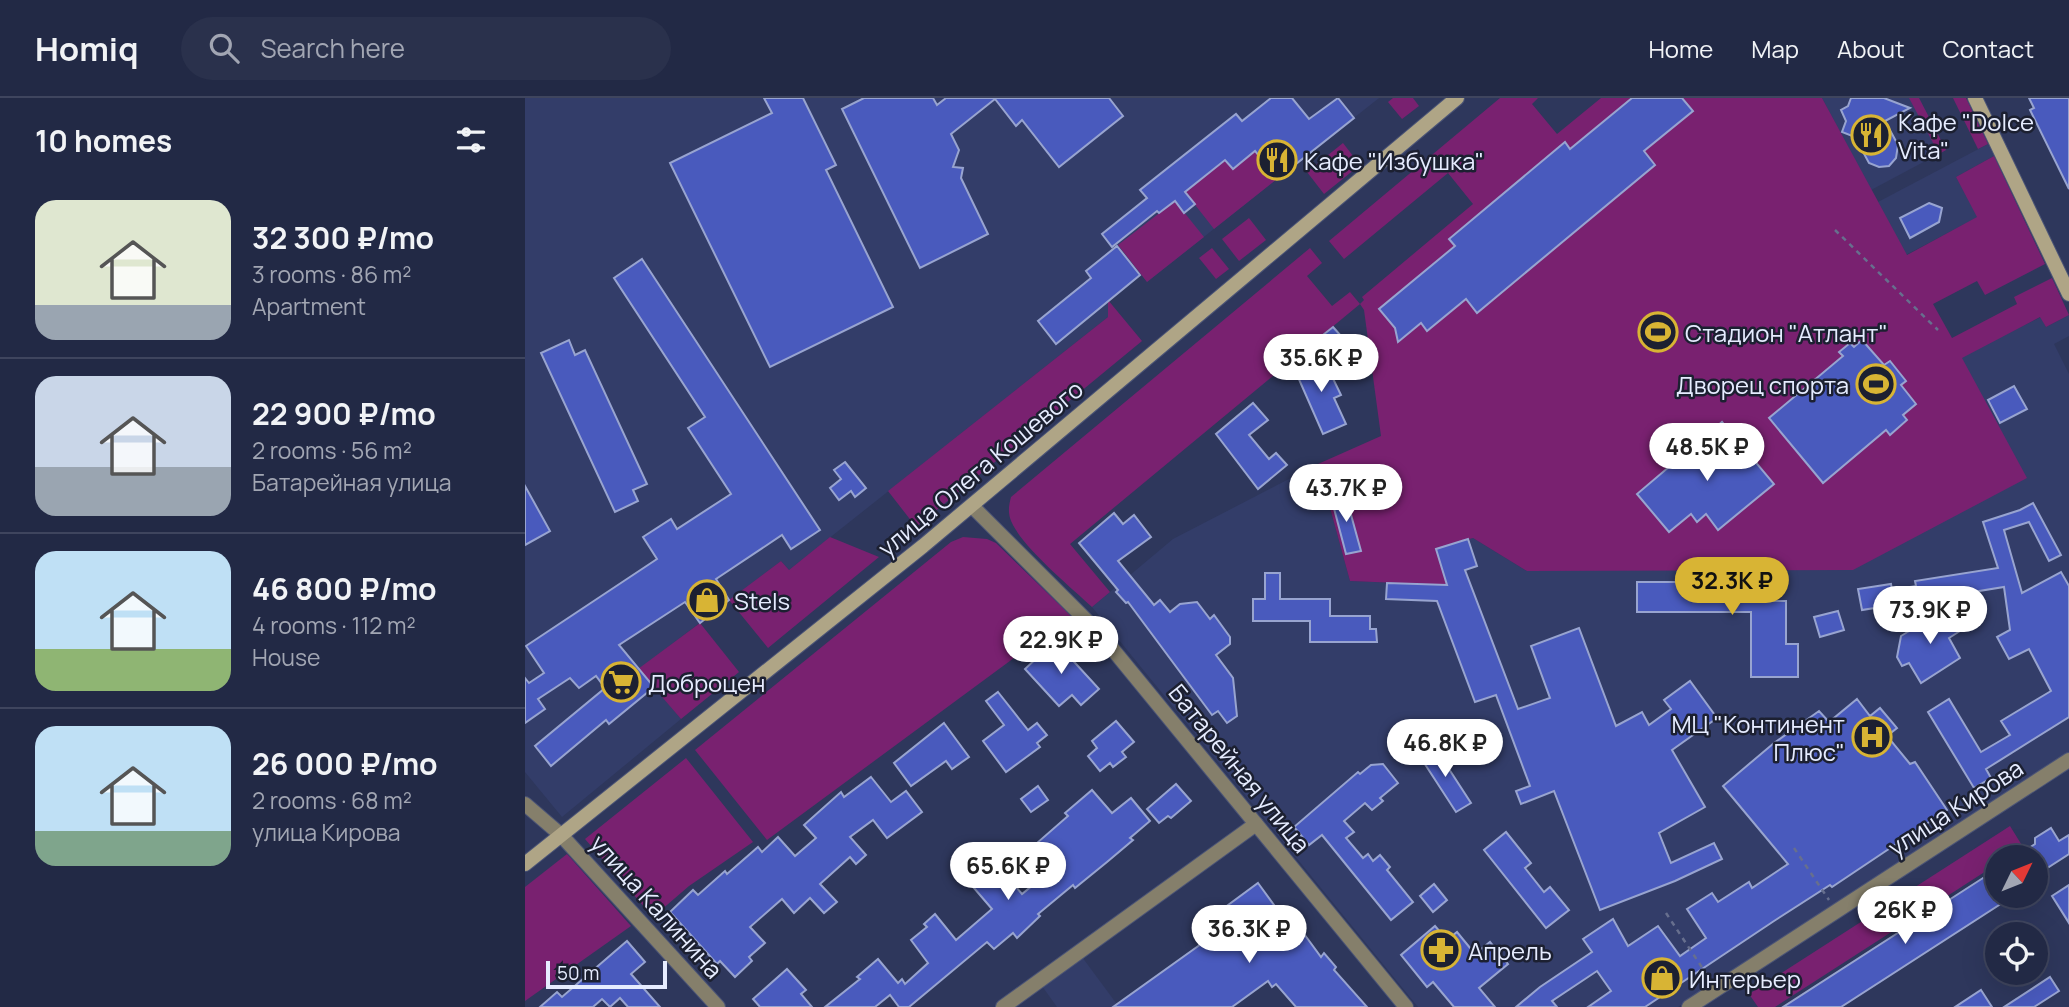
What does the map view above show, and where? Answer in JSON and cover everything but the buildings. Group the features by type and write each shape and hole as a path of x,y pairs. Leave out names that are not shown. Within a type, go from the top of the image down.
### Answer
{"street":[{"name":"улица Олега Кошевого","path":"525,864 972,506 1457,98"},
{"path":"1975,98 2069,294"},
{"name":"Батарейная улица","path":"972,506 1101,635 1406,1007"},
{"name":"улица Кирова","path":"1689,1007 2069,760"},
{"name":"улица Калинина","path":"525,804 561,835 718,1007"},
{"path":"1003,1007 1257,824"}],"path":[{"path":"1835,230 1938,330"},
{"path":"1794,848 1837,911"},
{"path":"1665,914 1716,989"}],"shaded area":[{"path":"525,98 1379,98 1147,282 1141,274 1121,289 1108,300 1108,317 789,570 781,561 639,669 681,719 562,817 525,772"},
{"path":"1393,98 1413,98 1419,106 1402,119 1388,102"},
{"name":"Стадион \"Атлант\"","path":"1500,98 1538,98 1532,104 1557,134 1601,98 1822,98 1907,255 1977,217 1956,177 1994,156 2045,264 1985,295 1977,281 1933,304 1952,338 2017,304 2014,297 2052,278 2069,315 2046,327 2040,317 1962,358 2027,478 1853,570 1527,571 1473,538 1436,549 1447,585 1350,581 1318,464 1381,436 1364,310 1360,304 1364,300 1362,297 1473,204 1448,173 1344,259 1329,241"},
{"path":"1822,98 1919,98 1946,150 1871,190"},
{"path":"1909,98 1919,98 1946,150 1939,154"},
{"path":"1953,98 1966,98 1988,144 1978,149"},
{"path":"1248,143 1277,179 1214,229 1185,192 1225,160 1233,169 1241,162"},
{"path":"1343,143 1360,165 1324,194 1307,172"},
{"path":"1988,144 1994,156 1956,177 1978,217 1906,255 1878,202"},
{"path":"1175,201 1204,237 1147,282 1118,245"},
{"path":"1249,218 1266,240 1239,261 1222,239"},
{"path":"1212,248 1229,269 1216,279 1199,258"},
{"path":"1310,248 1322,263 1307,276 1332,306 1350,292 1360,304 1070,544 1110,592 1092,607 1023,540 1010,518 1011,497"},
{"path":"1108,300 1142,341 916,527 888,491 1108,317"},
{"path":"2069,315 2069,336 2054,344 2069,374 2069,752 1678,1007 1418,1007 1092,607 1173,539 1318,464 1350,581 1447,585 1436,549 1473,538 1527,571 2041,317 2046,327"},
{"path":"830,537 879,557 768,648 729,600 781,561 789,570"},
{"path":"963,537 987,539 996,543 1071,616 767,840 695,750 951,542"},
{"path":"700,623 739,672 681,719 638,669"},
{"path":"686,758 753,842 689,886 653,917 585,839"},
{"path":"2010,826 2022,845 1985,845 1985,872 1775,1007 1758,1007 1749,994"},
{"path":"567,854 631,926 525,1001 525,887"},
{"path":"1082,957 1119,1007 1057,1007 1042,986"}],"place":[{"name":"Кафе \"Dolce Vita\"","path":"1871,135"},
{"name":"Кафе \"Избушка\"","path":"1277,160"},
{"name":"Стадион \"Атлант\"","path":"1658,332"},
{"name":"Дворец спорта","path":"1876,384"},
{"name":"Stels","path":"707,600"},
{"name":"Доброцен","path":"621,682"},
{"name":"МЦ \"Континент Плюс\"","path":"1872,737"},
{"name":"Апрель","path":"1441,950"},
{"name":"Интерьер","path":"1662,978"}]}
